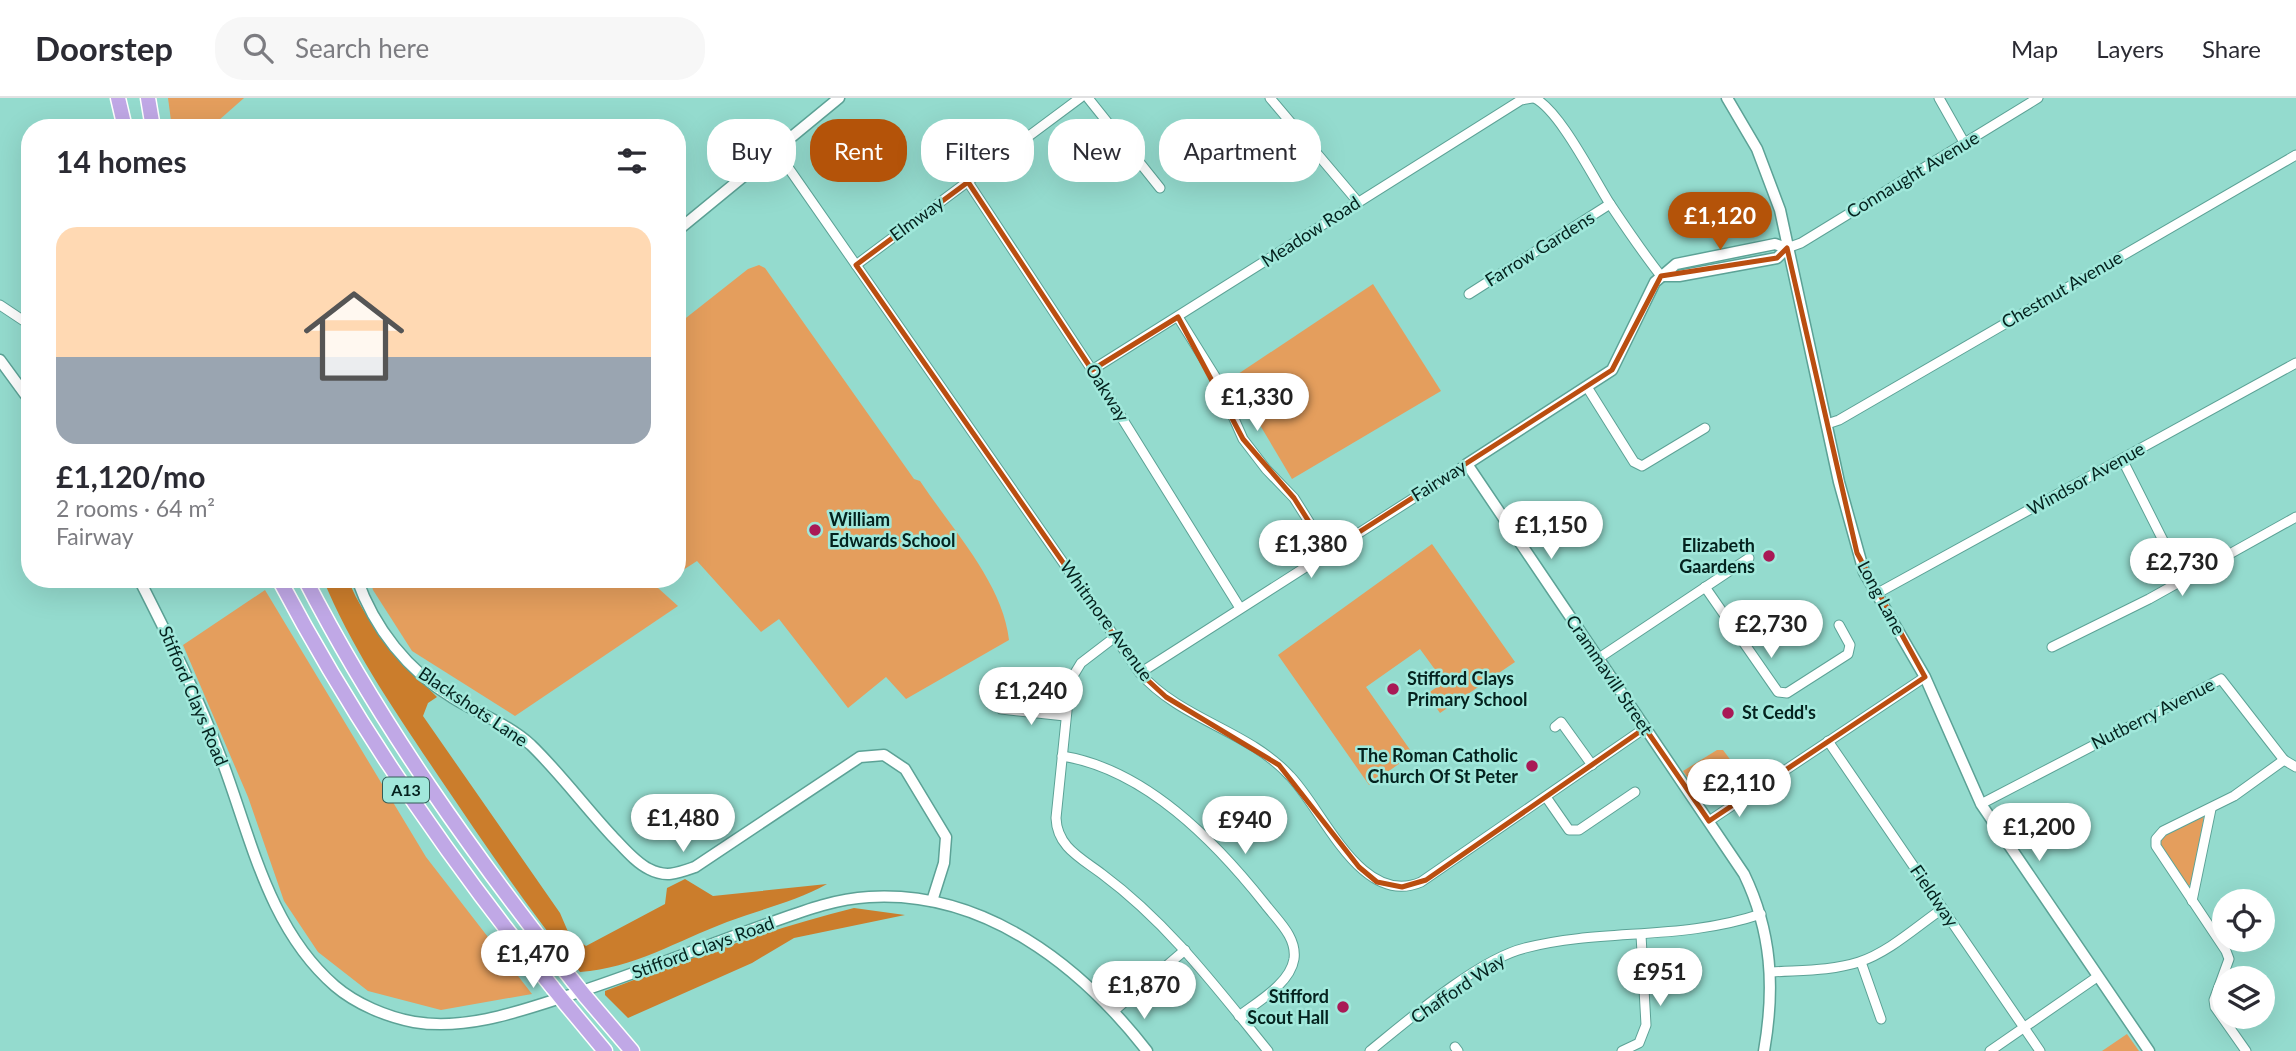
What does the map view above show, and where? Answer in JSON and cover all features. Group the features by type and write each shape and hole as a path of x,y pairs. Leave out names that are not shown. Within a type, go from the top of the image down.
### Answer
{"highway":[{"path":"118,98 123,119"},
{"path":"125,98 128,119"},
{"path":"148,98 152,119"},
{"name":"A13","path":"284,588 316,649 381,753 494,914 605,1051"},
{"name":"A13","path":"310,588 360,678 459,832 573,981 632,1051"}],"street":[{"path":"796,133 839,98"},
{"name":"Elmway","path":"1034,132 1080,98"},
{"path":"1088,98 1160,188"},
{"path":"1270,98 1358,202"},
{"name":"Meadow Road","path":"1092,370 1521,100 1533,98 1544,102 1610,204 1661,276"},
{"name":"Long Lane","path":"1727,98 1757,149 1773,187 1786,233 1857,553 1876,594 1925,677 1981,804 2149,1051"},
{"path":"1939,98 1965,144"},
{"name":"Connaught Avenue","path":"1787,247 1801,243 2038,98"},
{"name":"Chestnut Avenue","path":"1828,424 2296,155"},
{"name":"Whitmore Avenue","path":"796,179 1140,673 1172,701 1244,741 1279,765 1302,790 1362,871 1386,886 1402,887 1421,882 1645,728"},
{"path":"686,224 737,182"},
{"name":"Elmway","path":"856,265 968,182"},
{"name":"Oakway","path":"968,182 1092,370 1240,608"},
{"name":"Farrow Gardens","path":"1469,294 1610,204"},
{"path":"1661,276 1679,276 1777,258 1787,247"},
{"name":"Fairway","path":"1140,673 1612,370 1661,276"},
{"path":"0,305 21,319"},
{"path":"1178,317 1216,379 1243,439 1266,469 1294,498 1328,552"},
{"path":"0,360 21,389"},
{"name":"Windsor Avenue","path":"1876,594 2296,363"},
{"path":"1587,387 1634,462 1642,466 1705,428"},
{"path":"2122,459 2183,580"},
{"name":"Crammavill Street","path":"1466,464 1744,874 1761,914 1772,972 1764,1051"},
{"path":"2279,513 2284,524"},
{"path":"2052,647 2183,580 2296,517"},
{"path":"1599,658 1749,558"},
{"path":"1705,587 1778,692 1787,693 1848,654 1850,645 1839,625"},
{"name":"Stifford Clays Road","path":"143,588 196,694 265,883 283,922 309,959 336,987 369,1008 414,1022 456,1023 504,1016 639,972 821,905 866,897 899,896 963,908 1007,927 1064,963 1115,1010 1147,1051"},
{"name":"Blackshots Lane","path":"360,588 366,604 395,648 421,675 453,698 502,724 530,745 570,791 647,868 674,875 695,867 860,757 884,755 905,769 946,837 944,863 932,901"},
{"path":"2057,629 2063,641"},
{"path":"1115,637 1087,657 1074,671 1065,716 1056,818 1062,841 1146,910 1185,950 1268,1051"},
{"path":"1709,821 1925,677"},
{"name":"Nutberry Avenue","path":"1981,804 2221,679 2284,760 2296,767"},
{"path":"1001,709 1065,716"},
{"path":"1555,727 1561,722 1592,765"},
{"name":"Fieldway","path":"1828,741 2040,1051"},
{"path":"1062,756 1099,764 1195,825 1231,863 1287,933 1294,948 1290,972 1282,982 1239,1016"},
{"path":"2246,1051 2215,1007 2214,1000 2229,959 2157,846 2156,839 2163,831 2211,809 2284,760"},
{"path":"1546,797 1569,830 1579,830 1635,792"},
{"path":"2192,901 2211,809"},
{"path":"1772,972 1834,968 1861,962 1881,952 1942,909"},
{"name":"Chafford Way","path":"1370,1051 1481,969 1505,955 1540,946 1705,930 1761,914"},
{"path":"1622,1051 1639,1043 1646,1025 1641,935"},
{"path":"1115,1010 1185,950"},
{"path":"1861,962 1881,1019"},
{"path":"1990,1051 2098,977"}],"highlighted area":[{"path":"968,182 1092,370 1178,317 1243,439 1294,498 1328,552 1612,370 1661,276 1777,258 1787,248 1857,553 1925,677 1709,821 1645,728 1426,880 1402,887 1377,882 1359,867 1279,765 1166,697 1140,673 856,265"}],"shaded area":[{"path":"168,98 244,98 220,119 171,119"},
{"path":"759,265 765,268 914,479 920,481 974,557 997,598 1005,619 1009,640 906,699 886,677 848,708 779,619 761,632 697,561 686,568 686,318 748,269"},
{"path":"1373,284 1441,391 1292,479 1232,378"},
{"path":"1432,544 1515,662 1440,713 1427,694 1444,682 1420,649 1366,687 1413,754 1369,785 1278,655"},
{"path":"327,588 352,588 375,628 437,697 428,703 423,716 560,913 569,934 586,946 665,904 667,888 685,879 713,896 827,884 803,896 727,922 655,953 619,965 580,972 507,876 407,729 361,656"},
{"path":"658,588 678,606 515,716 412,651 373,590"},
{"path":"265,590 426,857 532,994 441,1010 368,991 318,952 284,901 248,797 183,645"},
{"path":"1717,750 1723,750 1744,778 1724,798 1704,802 1683,771"},
{"path":"2204,816 2191,885 2185,886 2159,848 2160,837"},
{"path":"854,908 905,915 794,938 752,963 628,1018 605,995 605,991 728,946"},
{"path":"2127,1034 2139,1051 2102,1051"}],"place":[{"name":"William Edwards School","path":"815,530"},
{"name":"Elizabeth Gaardens","path":"1769,556"},
{"name":"Stifford Clays Primary School","path":"1393,689"},
{"name":"St Cedd's","path":"1728,713"},
{"name":"The Roman Catholic Church Of St Peter","path":"1532,766"},
{"name":"Stifford Scout Hall","path":"1343,1007"}]}
